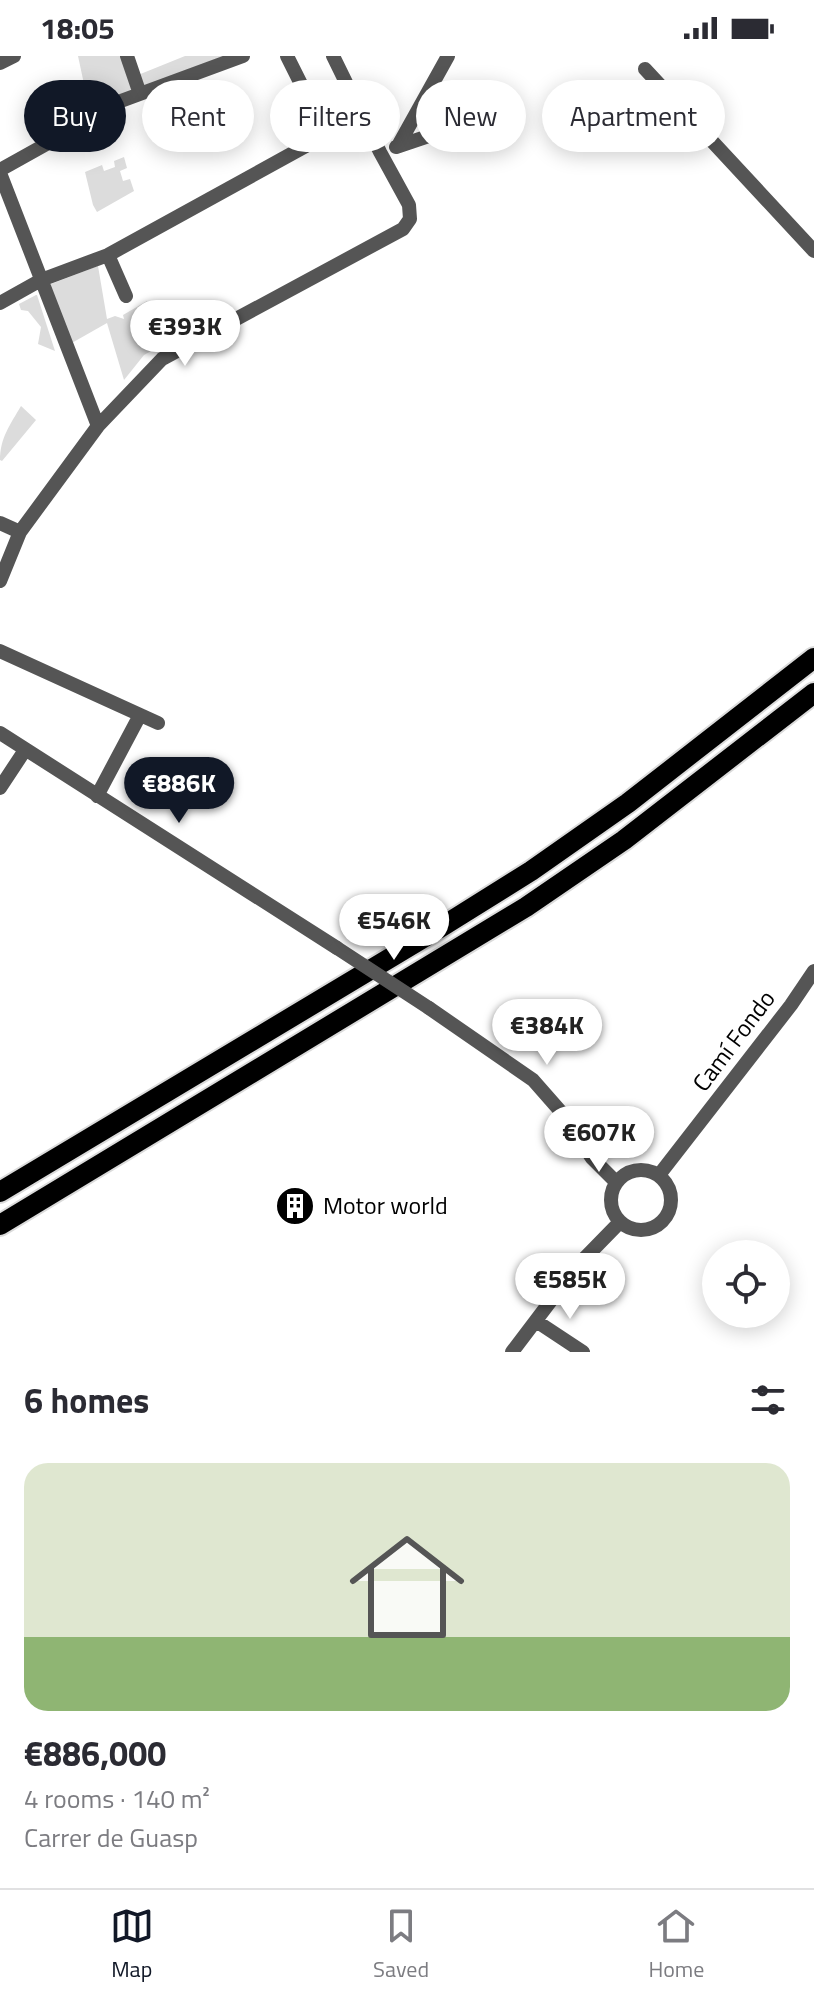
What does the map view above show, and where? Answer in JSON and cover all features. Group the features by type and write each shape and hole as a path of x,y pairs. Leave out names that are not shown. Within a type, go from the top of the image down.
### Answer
{"highway":[{"path":"0,1192 518,879 628,803 814,658"},
{"path":"0,1225 526,907 624,840 814,693"}],"street":[{"path":"0,63 14,56"},
{"path":"127,56 140,94"},
{"path":"98,426 0,171 110,105 243,56"},
{"path":"287,56 299,80"},
{"path":"333,56 345,80"},
{"path":"400,142 448,56"},
{"path":"645,69 814,251"},
{"path":"0,303 41,280 108,255 294,152"},
{"path":"0,581 20,532 98,426 162,359 403,229 410,219 409,205 380,152"},
{"path":"108,255 126,296"},
{"path":"0,523 20,532"},
{"path":"0,651 158,723"},
{"path":"97,796 140,715"},
{"path":"0,733 337,948 533,1080 562,1113 592,1158 616,1182"},
{"path":"0,788 25,750"},
{"name":"Camí Fondo","path":"659,1175 814,971"},
{"path":"641,1169 659,1175 671,1198 667,1216 645,1230 636,1230 620,1222 611,1198 616,1182 641,1169"},
{"path":"512,1352 578,1265 620,1222"},
{"path":"536,1321 583,1352"}],"shaded area":[{"path":"78,56 125,56 138,75 185,56 238,56 174,80 142,80 142,92 126,98 126,80 83,80"},
{"path":"124,157 127,168 120,171 123,181 130,179 134,191 97,212 85,172 102,165 104,171 115,167 114,161"},
{"path":"98,266 107,319 115,316 124,319 123,315 147,301 169,341 144,355 124,380 107,323 70,344 50,289 51,284"},
{"path":"37,295 55,351 38,344 41,327 28,311 21,310 19,304"},
{"path":"21,406 36,420 2,461 0,452 4,438"}],"place":[{"name":"Motor world","path":"295,1206"}]}
